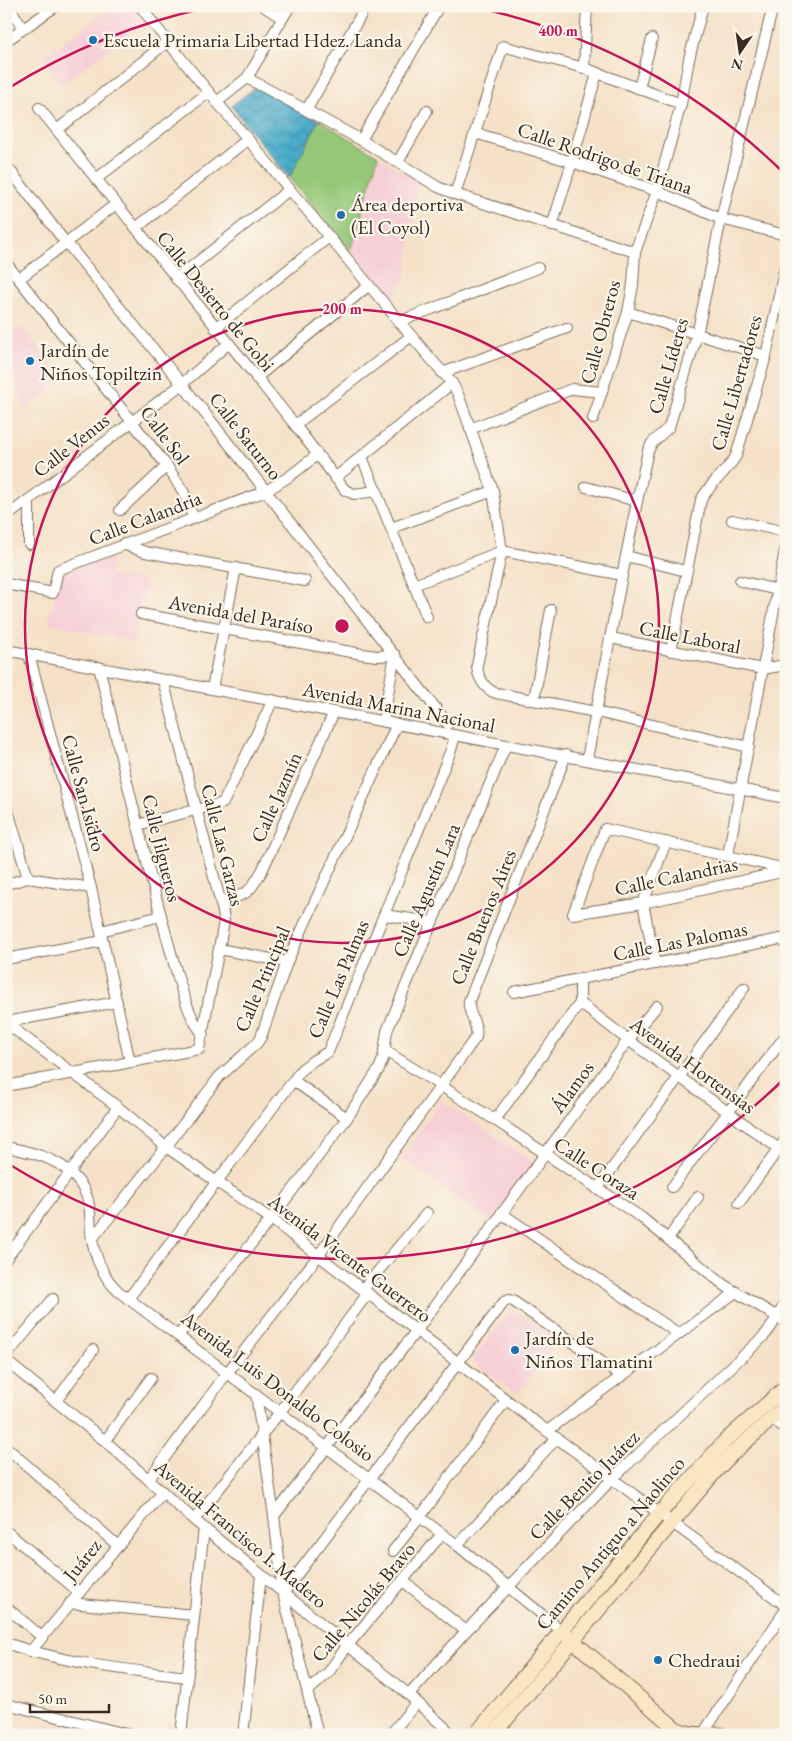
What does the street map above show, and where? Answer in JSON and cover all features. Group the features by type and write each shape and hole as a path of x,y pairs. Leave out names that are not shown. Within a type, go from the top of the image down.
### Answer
{"main road":[{"name":"Camino Antiguo a Naolinco","path":"493,1735 659,1514 725,1441 786,1387"},
{"name":"Camino Antiguo a Naolinco","path":"475,1735 671,1523 732,1454 786,1406"},
{"path":"566,1636 675,1728 683,1733 722,1735"}],"street":[{"path":"9,6 23,29"},
{"path":"6,41 56,6"},
{"path":"140,6 167,42 410,337 452,383 458,394 493,491 502,551 477,671 491,691 596,712 749,747"},
{"path":"262,6 282,18"},
{"path":"217,102 247,78 290,6"},
{"path":"307,109 366,6"},
{"path":"361,140 439,6"},
{"path":"584,68 587,6"},
{"name":"Calle Obreros","path":"593,420 628,312 635,252 657,192 681,104 689,59 703,6"},
{"name":"Calle Líderes","path":"587,759 636,501 648,451 652,443 669,427 697,335 721,219 773,6"},
{"path":"639,88 652,39"},
{"path":"57,130 167,42"},
{"path":"454,194 503,46 584,68 681,104"},
{"path":"552,226 597,73"},
{"path":"247,78 307,109 454,194 635,252"},
{"path":"96,179 209,92"},
{"name":"Calle Desierto de Gobi","path":"39,108 295,425 345,490 354,494 377,492"},
{"path":"398,162 427,111"},
{"name":"Calle Rodrigo de Triana","path":"475,133 572,162 657,192 721,219 786,235"},
{"path":"136,228 248,139"},
{"name":"Calle Saturno","path":"6,165 64,240 182,384 448,724"},
{"path":"176,279 290,189"},
{"path":"19,279 64,240 116,204"},
{"path":"215,328 329,237"},
{"name":"Calle Libertadores","path":"671,651 701,500 706,490 731,464 736,456 766,356 786,262"},
{"name":"Calle Sol","path":"6,263 167,466 184,493 193,518"},
{"path":"398,322 538,268"},
{"path":"256,378 368,286"},
{"path":"628,312 766,356"},
{"path":"442,373 567,328"},
{"path":"295,425 410,337"},
{"name":"Calle Venus","path":"6,517 182,384 228,344"},
{"path":"335,478 452,383"},
{"path":"470,428 572,389 602,392"},
{"name":"Calle Calandria","path":"6,584 53,592 58,570 266,491 290,476 317,455"},
{"path":"362,457 427,616"},
{"path":"120,510 167,466"},
{"path":"586,487 636,501"},
{"path":"391,528 493,491"},
{"path":"29,500 29,544"},
{"path":"732,520 786,532"},
{"path":"123,544 146,552 305,581"},
{"path":"728,855 742,789 762,669 786,545"},
{"path":"414,585 502,551 622,575"},
{"path":"626,556 686,571"},
{"path":"212,689 236,568"},
{"path":"740,581 777,590"},
{"path":"534,699 551,610"},
{"name":"Avenida del Paraíso","path":"142,614 362,654 377,656 395,654"},
{"name":"Calle Laboral","path":"611,638 762,669"},
{"name":"Avenida Marina Nacional","path":"6,650 786,798"},
{"name":"Calle San Isidro","path":"29,654 91,888 130,1062"},
{"path":"382,722 395,654"},
{"path":"762,669 786,665"},
{"name":"Calle Jilgueros","path":"99,667 137,824 178,977 194,1024 203,1033"},
{"name":"Calle Las Garzas","path":"130,1062 199,1049 224,921 221,902 163,680"},
{"path":"137,824 223,803 273,700"},
{"name":"Calle Jazmín","path":"221,902 248,893 262,871 334,712"},
{"name":"Calle Principal","path":"92,1239 219,1077 257,1043 261,1037 287,962 397,724"},
{"name":"Calle Las Palmas","path":"128,1299 294,1081 308,1064 328,1052 451,750 455,736"},
{"name":"Calle Agustín Lara","path":"178,1336 271,1219 347,1118 379,1069 387,1031 506,745"},
{"name":"Calle Buenos Aires","path":"149,1479 227,1373 318,1256 476,1037 476,1027 469,1013 468,1001 566,755"},
{"path":"6,804 28,878"},
{"name":"Calle Calandrias","path":"666,842 605,828 573,914 643,903 786,870"},
{"path":"655,964 643,903 666,842 786,870"},
{"path":"6,884 28,878 91,888"},
{"path":"384,915 432,922"},
{"path":"101,930 161,916"},
{"name":"Calle Las Palomas","path":"514,992 780,939 786,943"},
{"path":"6,959 103,941"},
{"path":"219,949 287,962"},
{"path":"496,1120 580,1003 580,978"},
{"path":"597,1189 744,988"},
{"path":"6,1022 117,1002"},
{"name":"Avenida Hortensias","path":"580,1003 782,1152"},
{"name":"Álamos","path":"274,1516 417,1330 628,1040 657,1006"},
{"name":"Avenida Vicente Guerrero","path":"6,1022 118,1107 166,1147 271,1219 547,1431 786,1607"},
{"path":"672,1187 786,1035"},
{"name":"Calle Coraza","path":"384,1050 496,1120 545,1155 642,1218 706,1271 782,1320"},
{"path":"6,1086 130,1062"},
{"path":"294,1081 347,1118"},
{"path":"6,1259 118,1107"},
{"path":"739,1203 782,1152 786,1139"},
{"name":"Avenida Luis Donaldo Colosio","path":"8,1150 51,1160 70,1173 80,1183 86,1192 89,1203 92,1239 102,1270 109,1283 457,1545 566,1636"},
{"path":"668,1239 698,1197"},
{"path":"194,1520 280,1412 365,1291 426,1213"},
{"path":"501,1213 679,1334"},
{"path":"547,1431 736,1292"},
{"path":"6,1356 53,1299"},
{"path":"283,1593 504,1302 513,1301 622,1376"},
{"name":"Calle Benito Juárez","path":"409,1695 466,1631 612,1479 782,1320 786,1302"},
{"path":"56,1401 93,1350"},
{"name":"Avenida Francisco I. Madero","path":"6,1361 149,1479 194,1520 409,1695 453,1735"},
{"path":"104,1441 151,1378"},
{"path":"256,1394 283,1593 318,1735"},
{"path":"392,1551 420,1517 506,1400"},
{"path":"772,1418 786,1429"},
{"path":"457,1545 557,1438"},
{"path":"6,1446 117,1545"},
{"name":"Juárez","path":"30,1652 163,1492"},
{"path":"181,1735 204,1528"},
{"path":"6,1531 79,1592"},
{"name":"Calle Nicolás Bravo","path":"308,1691 328,1673 347,1646 442,1534"},
{"path":"243,1735 261,1574"},
{"path":"403,1581 466,1631"},
{"path":"70,1603 194,1615"},
{"path":"6,1607 42,1637"},
{"path":"702,1735 786,1607"},
{"path":"6,1643 30,1652 78,1663 186,1677"},
{"path":"390,1735 417,1702"},
{"path":"6,1704 124,1734"}],"shaded area":[{"name":"Escuela Primaria Libertad Hdez. Landa","path":"114,6 131,6 143,22 62,85 42,58"},
{"path":"378,156 418,181 406,276 392,299 351,251"},
{"name":"Jardín de Niños Topiltzin","path":"21,327 64,379 24,409 6,343 6,338"},
{"path":"113,554 109,574 147,582 134,642 48,623 60,575"},
{"path":"441,1101 535,1163 490,1222 401,1158"},
{"name":"Jardín de Niños Tlamatini","path":"511,1308 559,1339 516,1394 471,1361"}],"green space":[{"name":"Área deportiva (El Coyol)","path":"319,120 378,156 351,251 289,178"}],"water":[{"path":"257,86 319,120 289,178 231,106"}],"place":[{"name":"Escuela Primaria Libertad Hdez. Landa","path":"93,40"},
{"name":"Área deportiva (El Coyol)","path":"341,215"},
{"name":"Jardín de Niños Topiltzin","path":"30,361"},
{"name":"Jardín de Niños Tlamatini","path":"515,1350"},
{"name":"Chedraui","path":"658,1660"}]}
